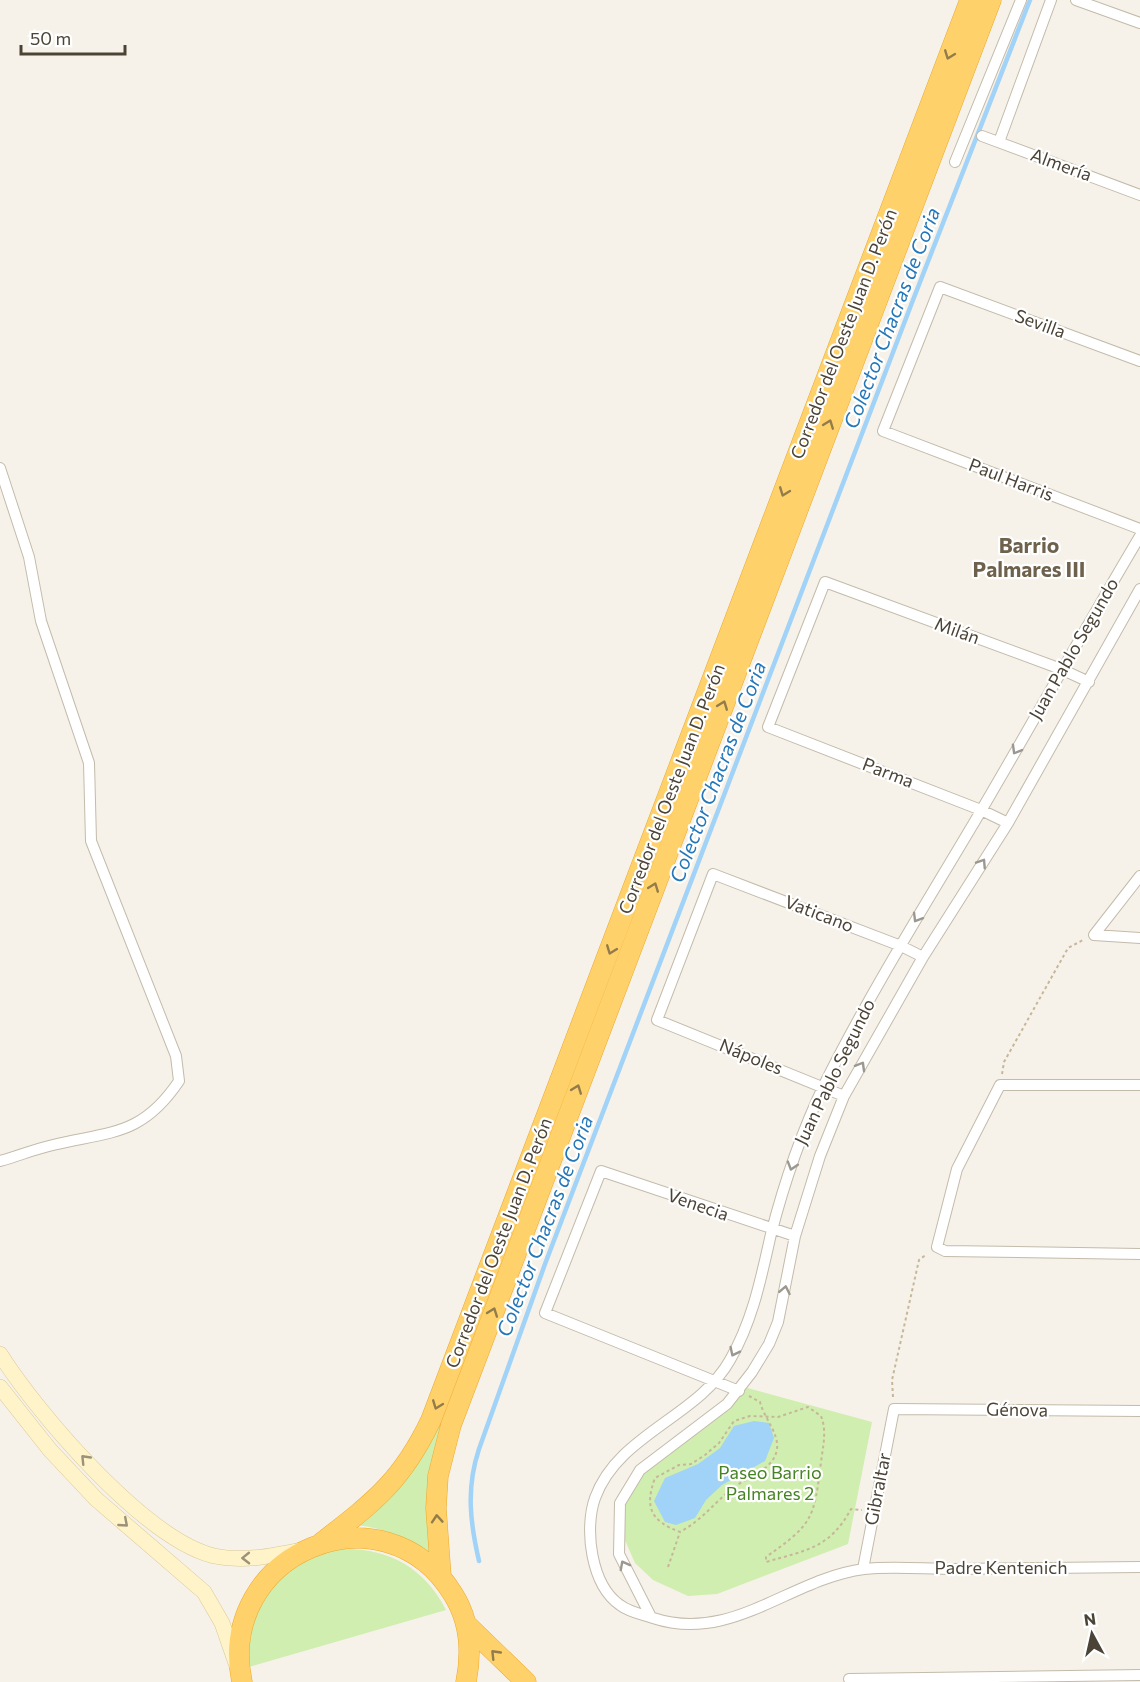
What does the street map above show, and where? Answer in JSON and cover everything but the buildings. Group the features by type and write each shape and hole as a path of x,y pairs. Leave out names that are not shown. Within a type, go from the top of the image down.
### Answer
{"highway":[{"name":"Corredor del Oeste Juan D. Perón","path":"242,1680 240,1638 250,1603 278,1567 313,1546 364,1510 397,1478 411,1460 431,1420 970,0"},
{"name":"Corredor del Oeste Juan D. Perón","path":"441,1577 436,1508 438,1476 451,1425 991,0"},
{"path":"313,1546 354,1538 386,1543 416,1556 441,1577 456,1599 466,1624 470,1645 466,1682"},
{"path":"466,1624 526,1682"}],"main road":[{"path":"0,1354 32,1399 77,1451 141,1512 177,1541 214,1556 230,1558 264,1558 313,1546"},
{"path":"0,1387 37,1436 88,1491 204,1592 222,1623 242,1680"}],"street":[{"path":"955,162 1021,0"},
{"path":"999,142 1051,0"},
{"path":"1076,0 1140,23"},
{"name":"Almería","path":"981,136 1140,195"},
{"name":"Sevilla","path":"883,431 940,287 1140,361"},
{"name":"Paul Harris","path":"883,431 1140,529"},
{"path":"0,468 29,557 41,621 89,763 91,841 176,1056 179,1081 169,1096 140,1123 105,1135 51,1145 0,1161"},
{"name":"Juan Pablo Segundo","path":"863,1569 805,1585 726,1620 685,1626 619,1605 601,1579 592,1547 591,1510 597,1492 610,1470 637,1443 680,1411 714,1381 728,1365 752,1317 772,1230 797,1148 824,1087 901,946 1140,536"},
{"name":"Milán","path":"768,727 825,582 1061,669 1089,682"},
{"name":"Juan Pablo Segundo","path":"651,1617 619,1554 620,1503 640,1470 700,1426 739,1391 769,1344 778,1322 795,1236 820,1156 844,1096 923,957 1008,822 1140,589"},
{"name":"Parma","path":"768,727 1008,822"},
{"name":"Vaticano","path":"657,1020 713,874 901,946 923,957"},
{"path":"1094,935 1140,876"},
{"path":"1094,935 1140,938"},
{"name":"Nápoles","path":"657,1020 844,1096"},
{"path":"1140,1085 1000,1085 957,1169 937,1247 945,1251 1140,1254"},
{"name":"Venecia","path":"714,1381 545,1313 601,1171 795,1236"},
{"path":"714,1381 739,1391"},
{"name":"Génova","path":"894,1409 1140,1412"},
{"name":"Gibraltar","path":"863,1569 894,1409"},
{"name":"Padre Kentenich","path":"863,1569 1140,1567"},
{"path":"849,1679 1140,1675"}],"path":[{"path":"1000,1085 1004,1062 1068,948 1094,935"},
{"path":"894,1409 892,1380 919,1260 937,1247"},
{"path":"668,1567 680,1532 698,1522 733,1488 758,1473 774,1459 777,1448 760,1402 739,1391"},
{"path":"680,1532 663,1526 651,1512 648,1496 655,1478 679,1465 692,1464 705,1455 719,1443 734,1421 750,1416 767,1419 807,1407 821,1416 825,1432 814,1510 802,1530 766,1557 766,1562 808,1549 835,1535 851,1509 874,1512"}],"green space":[{"name":"Paseo Barrio Palmares 2","path":"744,1387 872,1422 848,1544 717,1594 688,1596 653,1580 635,1563 624,1538 623,1508 637,1476"},
{"path":"439,1418 443,1419 430,1479 433,1556 397,1535 356,1525"},
{"path":"338,1549 372,1552 401,1562 426,1582 446,1610 249,1667 251,1635 255,1620 260,1606 277,1581 302,1561"}],"water":[{"path":"754,1421 769,1423 774,1438 765,1461 722,1485 706,1500 695,1518 676,1525 665,1522 654,1501 665,1478 698,1464 720,1448 734,1426"}],"waterway":[{"name":"Colector Chacras de Coria","path":"479,1561 473,1533 471,1505 472,1477 479,1449 545,1264 1030,0"}],"district":[{"name":"Barrio Palmares III","path":"1029,558"}]}
